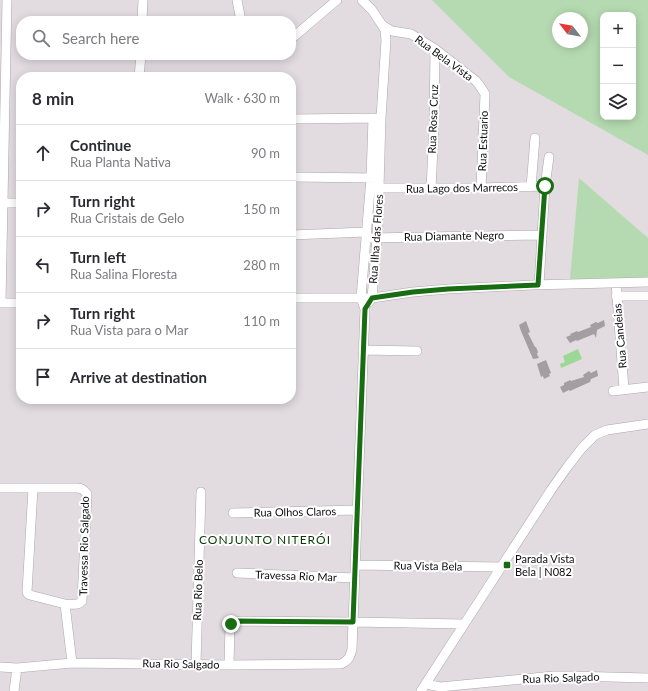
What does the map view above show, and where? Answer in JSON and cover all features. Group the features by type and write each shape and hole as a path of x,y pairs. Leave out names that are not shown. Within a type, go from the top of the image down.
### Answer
{"street":[{"path":"7,0 1,303 16,303"},
{"path":"142,16 144,0"},
{"path":"237,0 240,16"},
{"path":"296,35 337,0"},
{"path":"362,0 372,10 382,25"},
{"name":"Rua Bela Vista","path":"382,25 392,31 411,34 435,49 476,81 485,94"},
{"name":"Rua Ilha das Flores","path":"365,309 361,298 366,235 375,178 377,118 386,40 385,30 382,25"},
{"name":"Rua Rosa Cruz","path":"431,189 434,127 435,49"},
{"path":"139,72 141,60"},
{"name":"Rua Estuario","path":"481,188 485,94"},
{"path":"296,119 377,118"},
{"path":"531,187 535,138"},
{"path":"538,285 545,186 549,157"},
{"path":"296,177 375,178"},
{"name":"Rua Ilha das Flores","path":"365,309 372,298 377,238 380,188 375,178"},
{"name":"Rua Lago dos Marrecos","path":"380,188 431,189 545,186"},
{"path":"4,203 16,203"},
{"name":"Rua Diamante Negro","path":"296,235 366,235 377,238 542,235"},
{"path":"296,298 372,298 427,291 538,285 648,282"},
{"name":"Rua Candeias","path":"616,283 624,389"},
{"path":"616,296 648,296"},
{"path":"353,622 365,309"},
{"path":"363,350 417,350"},
{"path":"613,391 648,387"},
{"path":"423,687 555,484 589,441 595,435 607,430 648,424"},
{"path":"0,488 33,488 27,592 30,595 65,604"},
{"name":"Travessa Rio Salgado","path":"33,488 81,488 87,494 82,600 77,604 65,604 72,663"},
{"name":"Rua Rio Belo","path":"196,664 201,492"},
{"name":"Rua Olhos Claros","path":"233,513 357,510"},
{"name":"Rua Vista Bela","path":"355,565 502,567"},
{"name":"Travessa Rio Mar","path":"237,573 355,578"},
{"path":"229,665 230,625 234,621 464,624"},
{"name":"Rua Rio Salgado","path":"0,667 17,668 72,663 229,665 341,664 347,662 350,657 352,649 353,622"},
{"path":"14,691 17,668"},
{"name":"Rua Rio Salgado","path":"423,687 440,687 565,676 648,678"}],"shaded area":[{"path":"432,0 648,0 648,155 509,77"},
{"path":"579,178 648,238 648,278 570,279"},
{"path":"578,349 582,359 561,368 560,364 565,362 563,356"}],"building":[{"path":"604,320 605,326 597,330 596,338 594,334 570,343 566,337 577,331 578,332 591,327 590,325 596,322 598,323"},
{"path":"526,321 530,332 528,333 536,347 539,358 533,359 521,331 519,325"},
{"path":"546,360 551,373 549,374 550,376 544,379 543,376 541,377 537,364"},
{"path":"597,370 598,376 591,379 590,382 563,393 560,387 564,385 564,383 584,377 583,375 589,371 591,373"}],"place":[{"name":"Parada Vista Bela | N082","path":"507,565"}],"district":[{"name":"CONJUNTO NITERÓI","path":"265,540"}],"route":[{"path":"231,624 234,621 353,622 365,309 372,298 413,292 538,285 545,186"}]}
